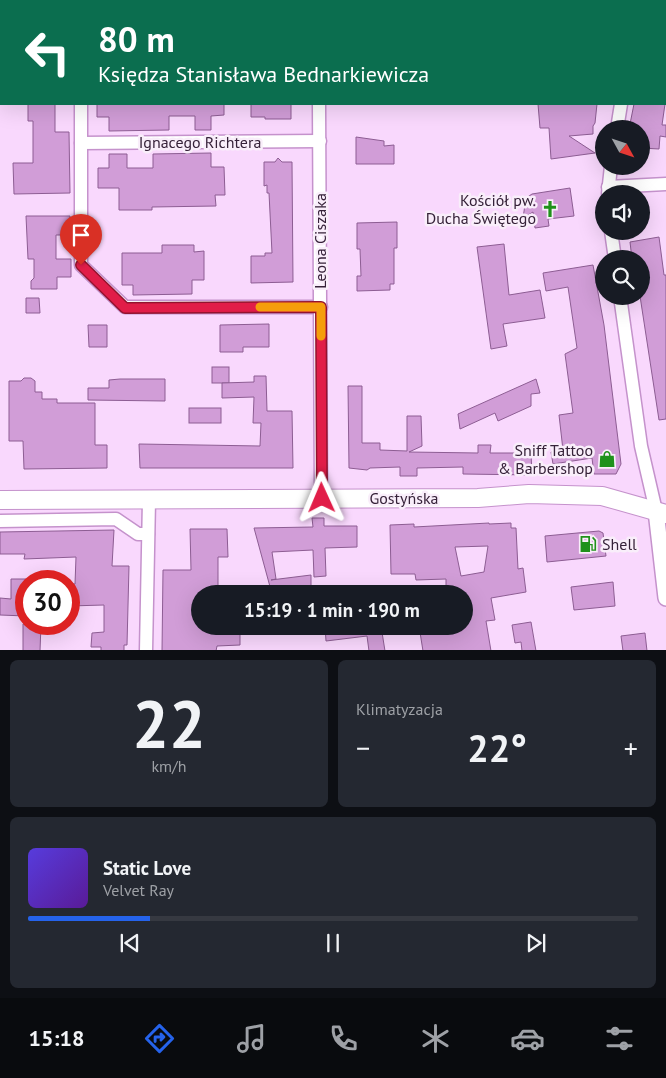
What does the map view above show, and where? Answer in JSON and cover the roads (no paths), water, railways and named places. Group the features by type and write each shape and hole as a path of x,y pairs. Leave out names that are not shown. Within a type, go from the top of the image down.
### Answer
{"main road":[{"name":"Gostyńska","path":"0,500 478,498 529,494 586,495 602,496 661,512"}],"street":[{"path":"81,105 81,265 125,308 321,307"},
{"name":"Leona Ciszaka","path":"319,105 322,498"},
{"path":"618,120 621,105"},
{"name":"Ignacego Richtera","path":"81,143 320,141"},
{"path":"650,186 666,184"},
{"path":"621,305 642,446 661,512 666,598"},
{"path":"146,650 149,500"},
{"path":"0,521 116,519 138,534 148,534"}],"place":[{"name":"Kościół pw. Ducha Świętego","path":"550,209"},
{"name":"Sniff Tattoo & Barbershop","path":"607,459"},
{"name":"Shell","path":"588,544"}]}
